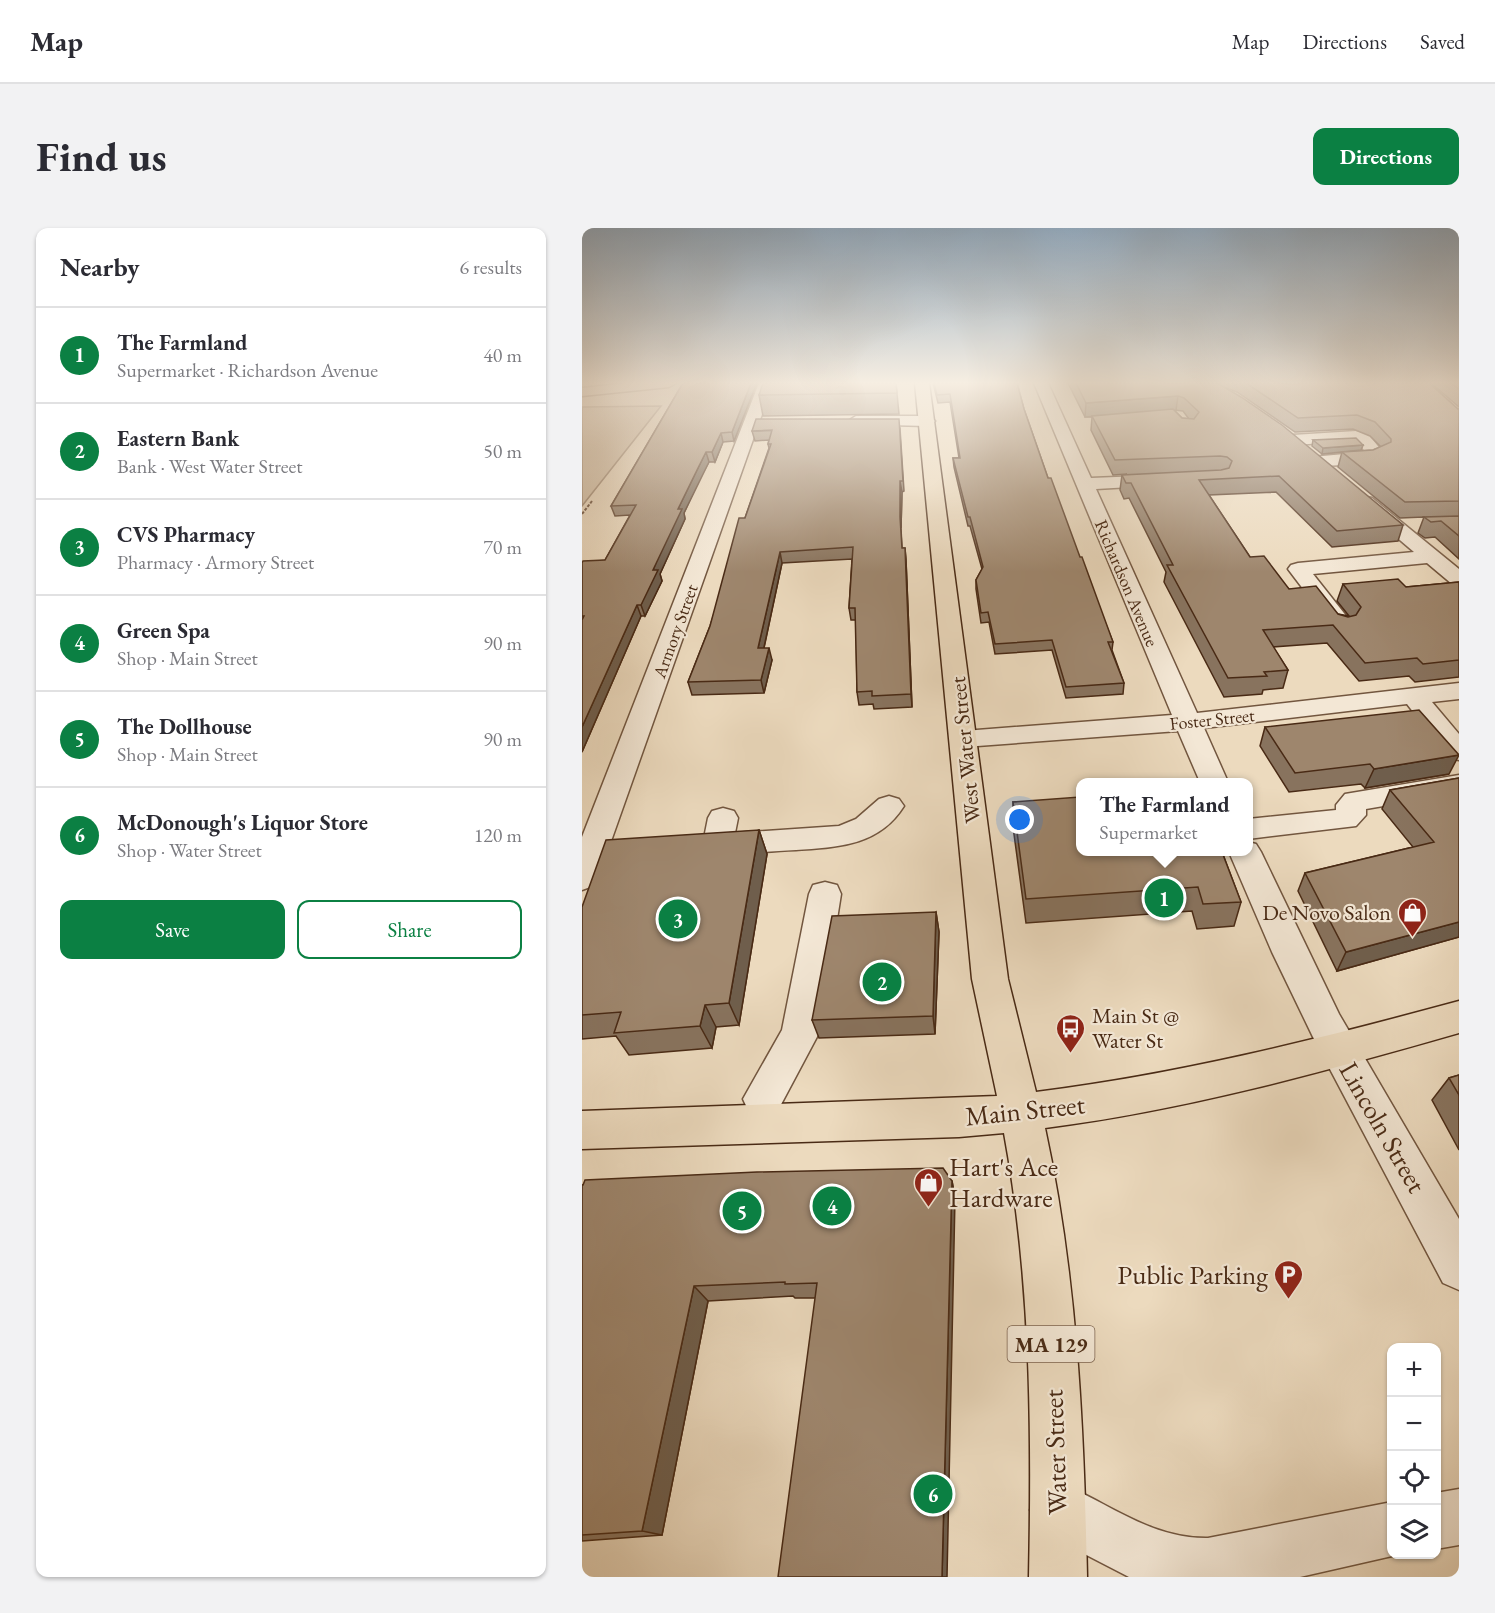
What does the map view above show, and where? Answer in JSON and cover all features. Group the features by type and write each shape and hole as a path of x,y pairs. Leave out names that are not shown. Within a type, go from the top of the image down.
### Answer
{"main road":[{"name":"West Water Street","path":"930,446 990,979 1021,1113"},
{"name":"Main Street","path":"582,1130 948,1118 1021,1113 1188,1085 1340,1051 1459,1017"},
{"name":"Water Street","path":"1021,1113 1037,1192 1048,1283 1058,1510 1058,1577"}],"street":[{"name":"Armory Street","path":"582,878 753,446"},
{"name":"Richardson Avenue","path":"1073,446 1084,484 1212,778"},
{"path":"1299,446 1336,476"},
{"path":"1318,461 1373,457 1377,454 1370,446"},
{"path":"1084,484 1185,479"},
{"path":"1353,490 1459,580"},
{"path":"1395,526 1427,525"},
{"path":"1342,624 1298,569 1431,557"},
{"name":"Foster Street","path":"964,739 1187,722 1459,691"},
{"path":"1413,696 1459,752"},
{"path":"1253,828 1345,819 1351,815 1351,805 1355,801 1459,784"},
{"path":"723,818 719,838 722,843 726,844 821,839 858,831 889,806"},
{"path":"1247,856 1288,950 1340,1051"},
{"path":"763,1099 800,1033 825,894"},
{"name":"Lincoln Street","path":"1340,1051 1421,1194 1459,1267"},
{"path":"1058,1510 1150,1558 1185,1568 1208,1567 1387,1531"},
{"path":"1441,1520 1459,1517"}],"path":[{"path":"582,514 591,501"}],"shaded area":[{"path":"582,446 629,446 582,506"}],"building":[{"path":"646,446 715,446 712,452 706,452 678,509 682,509 653,570 658,570 641,605 637,605 582,727 582,620 584,616 582,616 582,563 583,561 605,560 636,505 611,506"},
{"path":"770,446 901,446 903,481 900,481 900,517 902,548 905,548 911,694 872,696 872,691 857,692 855,608 849,608 853,547 780,552 758,648 769,648 761,680 688,682 710,626 739,518 745,518"},
{"path":"958,446 1037,446 1080,557 1082,557 1113,642 1108,642 1124,683 1066,687 1052,640 995,644 988,612 981,613 976,580 983,567 953,458 960,458"},
{"path":"1108,446 1307,446 1403,525 1337,531 1279,476 1199,480 1250,557 1264,556 1289,589 1316,586 1338,614 1348,617 1356,615 1361,607 1343,584 1398,579 1406,587 1459,582 1459,660 1423,664 1417,658 1365,663 1333,625 1263,630 1288,670 1264,672 1267,676 1228,678 1167,565 1173,565 1131,483 1126,483 1122,475 1221,470 1229,468 1232,461 1220,456 1115,460"},
{"path":"1320,446 1350,446 1323,448"},
{"path":"1382,446 1459,446 1459,501 1405,502 1342,452 1373,450"},
{"path":"1459,516 1459,536 1441,521 1431,522 1424,517"},
{"path":"1419,710 1459,755 1374,769 1370,764 1295,773 1265,727"},
{"path":"1459,778 1459,922 1346,952 1305,873 1434,842 1390,790"},
{"path":"1076,797 1076,856 1224,856 1241,902 1203,904 1198,887 1026,899 1013,802"},
{"path":"759,830 729,1003 705,1005 700,1026 614,1033 621,1012 582,1015 582,907 606,840"},
{"path":"936,912 933,1016 812,1020 832,916"},
{"path":"1459,1075 1459,1095 1449,1078"},
{"path":"943,1168 952,1181 942,1577 778,1577 817,1283 694,1286 642,1531 582,1535 582,1185 585,1180 757,1172"}],"place":[{"name":"The Farmland","path":"1164,898"},
{"name":"CVS Pharmacy","path":"678,919"},
{"name":"De Novo Salon","path":"1412,938"},
{"name":"Eastern Bank","path":"882,982"},
{"name":"Main St @ Water St","path":"1071,1054"},
{"name":"Green Spa","path":"832,1206"},
{"name":"Hart's Ace Hardware","path":"928,1208"},
{"name":"The Dollhouse","path":"742,1211"},
{"name":"Public Parking","path":"1289,1300"},
{"name":"McDonough's Liquor Store","path":"933,1494"}]}
